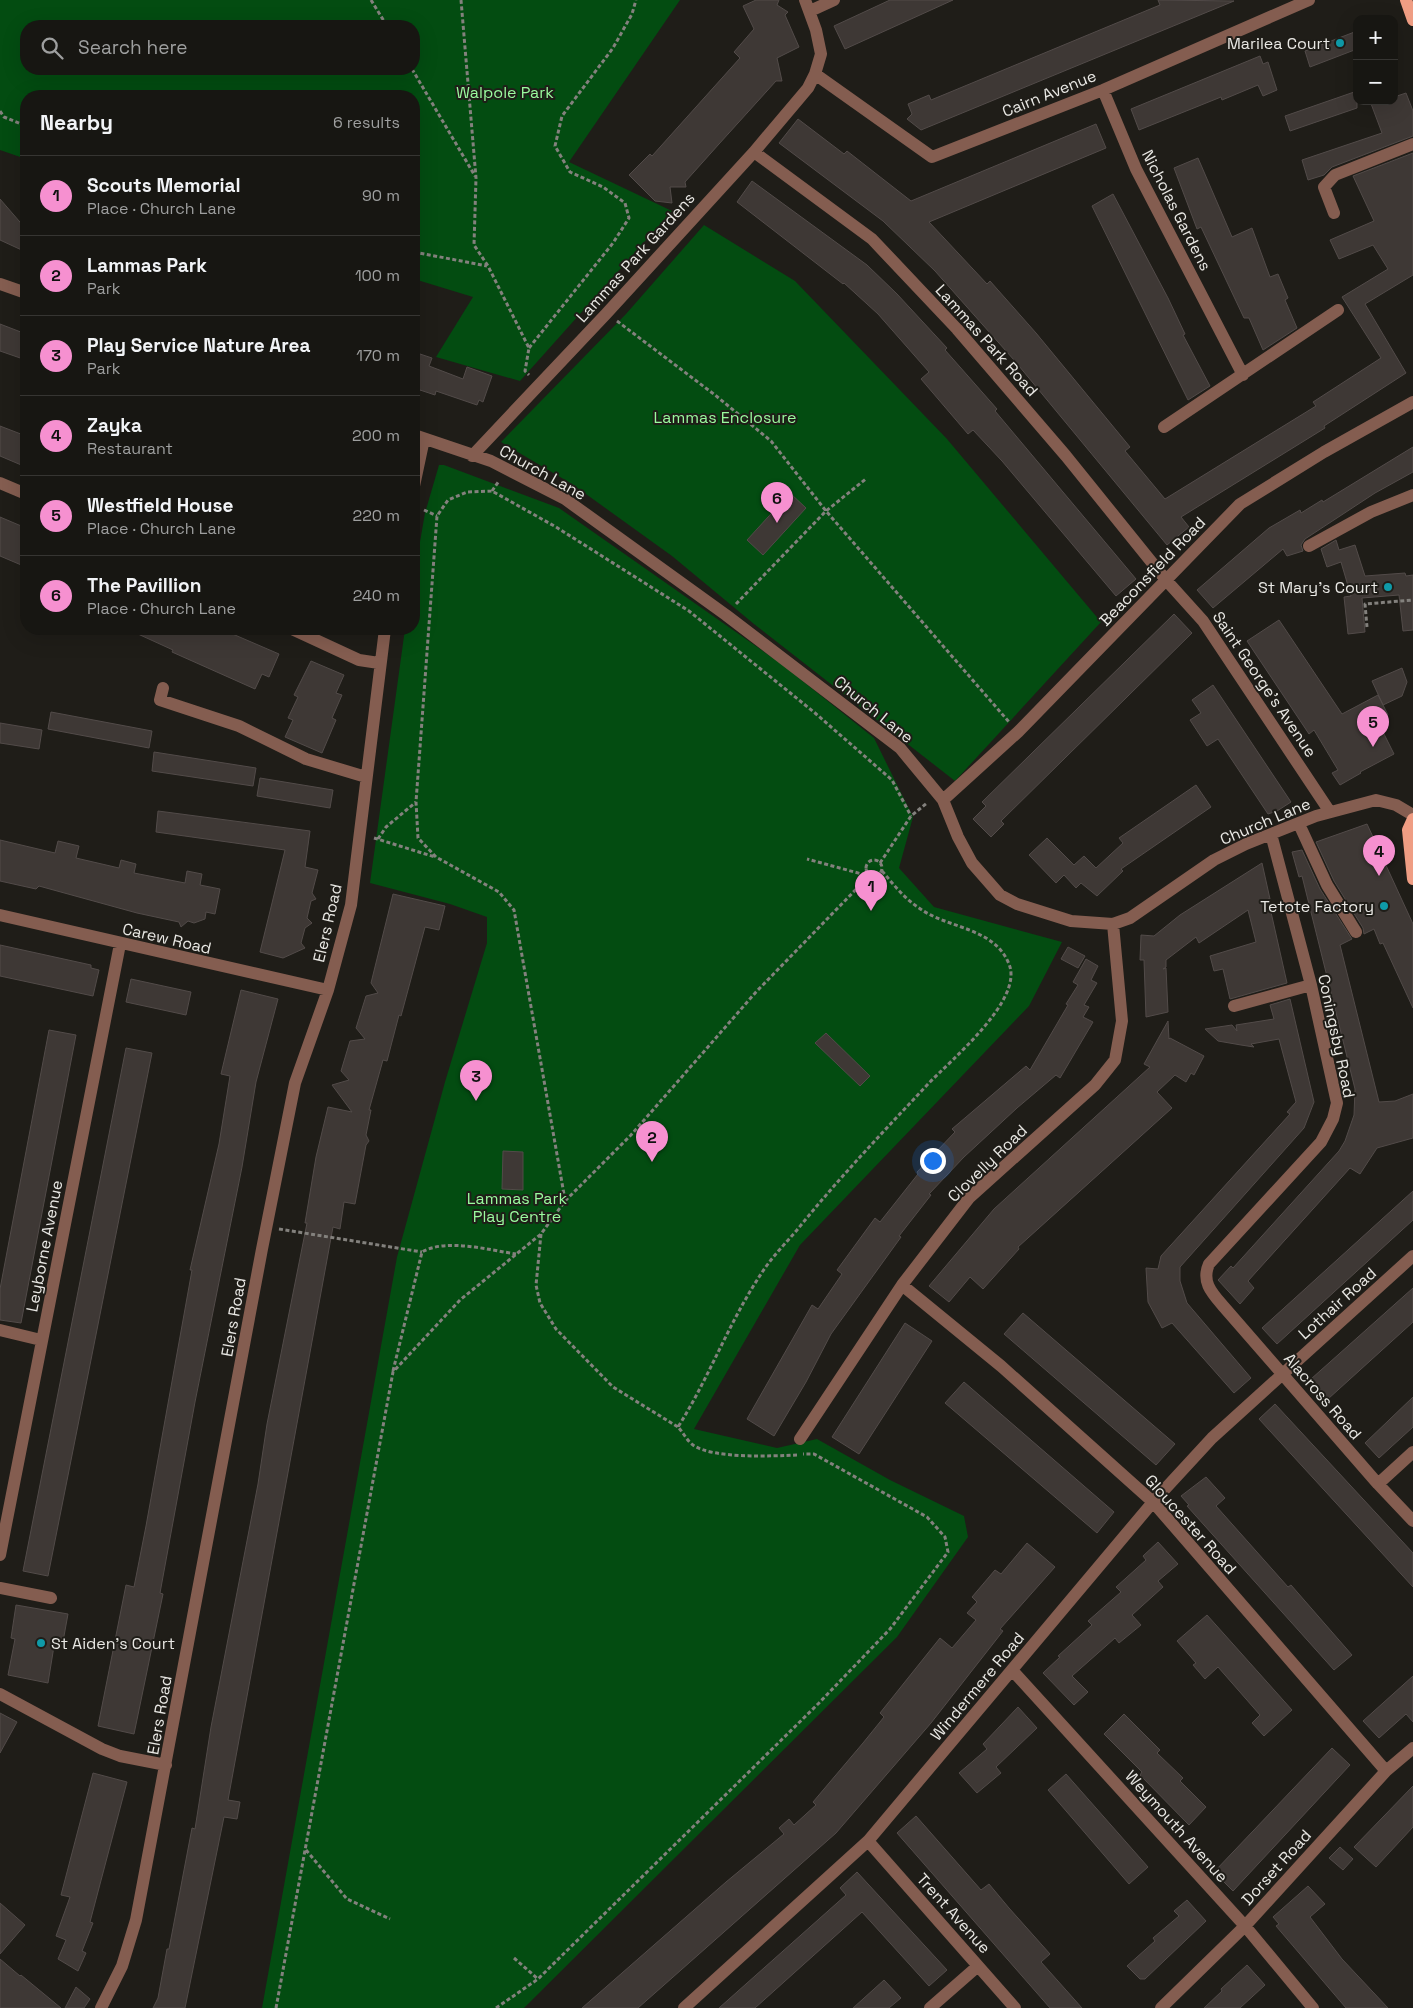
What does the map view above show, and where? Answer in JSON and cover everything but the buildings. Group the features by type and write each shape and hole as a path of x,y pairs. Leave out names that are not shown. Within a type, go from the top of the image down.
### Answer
{"main road":[{"path":"1406,0 1413,20"},
{"path":"1413,817 1408,830 1413,879"}],"street":[{"path":"808,6 834,0"},
{"name":"Cairn Avenue","path":"815,74 932,157 1103,90 1309,0"},
{"name":"Lammas Park Gardens","path":"472,456 606,314 754,152 808,88 815,74 821,54 808,6"},
{"name":"Nicholas Gardens","path":"1103,90 1136,169 1243,375"},
{"path":"1334,213 1324,188 1327,182 1335,175 1413,144"},
{"name":"Lammas Park Road","path":"754,152 872,239 964,336 1066,456 1166,580"},
{"path":"0,284 20,291"},
{"path":"1164,427 1338,310"},
{"name":"Beaconsfield Road","path":"941,797 1018,732 1240,504 1324,452 1413,402"},
{"name":"Church Lane","path":"420,437 491,461 565,499 726,615 900,748 941,797 958,837 972,863 1000,894 1017,904 1046,915 1090,924 1113,924 1130,918 1214,860 1271,834 1330,812 1376,800 1396,805 1413,817"},
{"path":"0,483 20,491"},
{"path":"1309,546 1371,512 1413,495"},
{"name":"Saint George's Avenue","path":"1166,580 1203,621 1330,812"},
{"path":"305,635 359,660 379,663"},
{"name":"Elers Road","path":"101,2008 122,1966 136,1920 266,1227 295,1084 328,990 351,905 379,663 384,635"},
{"path":"163,688 160,700 239,726 306,759 366,777"},
{"path":"1299,824 1328,885 1356,932"},
{"name":"Coningsby Road","path":"1210,1291 1205,1272 1209,1264 1322,1142 1334,1119 1337,1103 1311,985 1271,834"},
{"name":"Carew Road","path":"0,915 120,944 328,990"},
{"name":"Clovelly Road","path":"800,1439 902,1285 969,1198 1095,1085 1115,1060 1122,1021 1113,924"},
{"name":"Leyborne Avenue","path":"0,1555 120,944"},
{"path":"1234,1006 1311,985"},
{"name":"Lothair Road","path":"1282,1373 1413,1256"},
{"name":"Gloucester Road","path":"902,1285 1000,1366 1153,1502 1386,1771"},
{"name":"Alacross Road","path":"1210,1291 1378,1484 1413,1521"},
{"path":"0,1330 41,1340"},
{"name":"Windermere Road","path":"684,2008 868,1841 1153,1502 1212,1438 1282,1373"},
{"path":"1378,1484 1413,1452"},
{"path":"0,1588 52,1598"},
{"name":"Weymouth Avenue","path":"1012,1670 1245,1926 1313,2008"},
{"path":"0,1694 102,1749 120,1756 166,1765"},
{"name":"Dorset Road","path":"1161,2008 1245,1926 1386,1771 1413,1748"},
{"name":"Trent Avenue","path":"868,1841 1014,2008"},
{"path":"930,2008 978,1966"}],"path":[{"path":"371,0 383,20"},
{"path":"461,0 476,178 474,245 488,266 529,348"},
{"path":"540,384 525,371 529,348 613,243 629,218 625,203 603,187 570,172 555,146 562,116 613,48 632,14 636,0"},
{"path":"416,75 476,178"},
{"path":"0,111 4,116 20,123"},
{"path":"420,253 488,266"},
{"path":"606,314 715,395 771,441 826,511 1018,732"},
{"path":"726,615 826,511 867,478"},
{"path":"436,857 418,838 416,802 437,516 448,500 467,492 492,491 556,527 681,606 814,713 892,780 911,816"},
{"path":"424,510 437,516"},
{"path":"1367,627 1366,604 1413,600"},
{"path":"880,863 911,816 941,797"},
{"path":"378,839 386,827 416,802"},
{"path":"358,836 378,839 436,857 499,892 514,910 565,1201"},
{"path":"808,859 869,876 877,876 882,871"},
{"path":"678,1427 761,1273 826,1193 954,1057 990,1022 1003,1004 1010,987 1010,966 1000,948 978,933 920,909 899,891 882,871 877,860 870,861 866,865 869,876"},
{"path":"393,1372 460,1300 541,1234 565,1201 631,1135 756,992 869,876"},
{"path":"266,1227 422,1252 431,1247 444,1245 517,1254"},
{"path":"496,2008 538,1979 819,1704 890,1629 948,1552 946,1537 927,1517 814,1454 764,1457 714,1453 693,1445 678,1427 613,1387 556,1328 540,1303 536,1285 541,1234"},
{"path":"276,2008 393,1372 422,1252"},
{"path":"305,1849 347,1899 390,1919"},
{"path":"514,1958 538,1979"}],"green space":[{"name":"Walpole Park","path":"0,0 680,0 569,162 672,211 520,381 436,357 473,297 420,281 420,90 20,90 20,157 0,150"},
{"name":"Lammas Enclosure","path":"704,225 795,281 947,439 1101,622 955,781 754,624 672,556 572,484 501,442 626,314"},
{"name":"Lammas Park Play Centre","path":"439,465 444,465 559,508 780,663 874,738 913,817 899,868 934,907 1062,942 1029,1006 800,1245 694,1429 777,1448 817,1439 890,1480 964,1516 968,1537 897,1637 524,2008 262,2008 397,1257 445,1082 487,943 487,917 450,904 370,883 404,635 420,635 420,542 425,513"}],"place":[{"name":"Marilea Court","path":"1340,43"},
{"name":"The Pavillion","path":"777,523"},
{"name":"St Mary's Court","path":"1388,587"},
{"name":"Westfield House","path":"1373,747"},
{"name":"Zayka","path":"1379,876"},
{"name":"Tetote Factory","path":"1384,906"},
{"name":"Scouts Memorial","path":"871,911"},
{"name":"Play Service Nature Area","path":"476,1101"},
{"name":"Lammas Park","path":"652,1162"},
{"name":"St Aiden's Court","path":"41,1643"}]}
